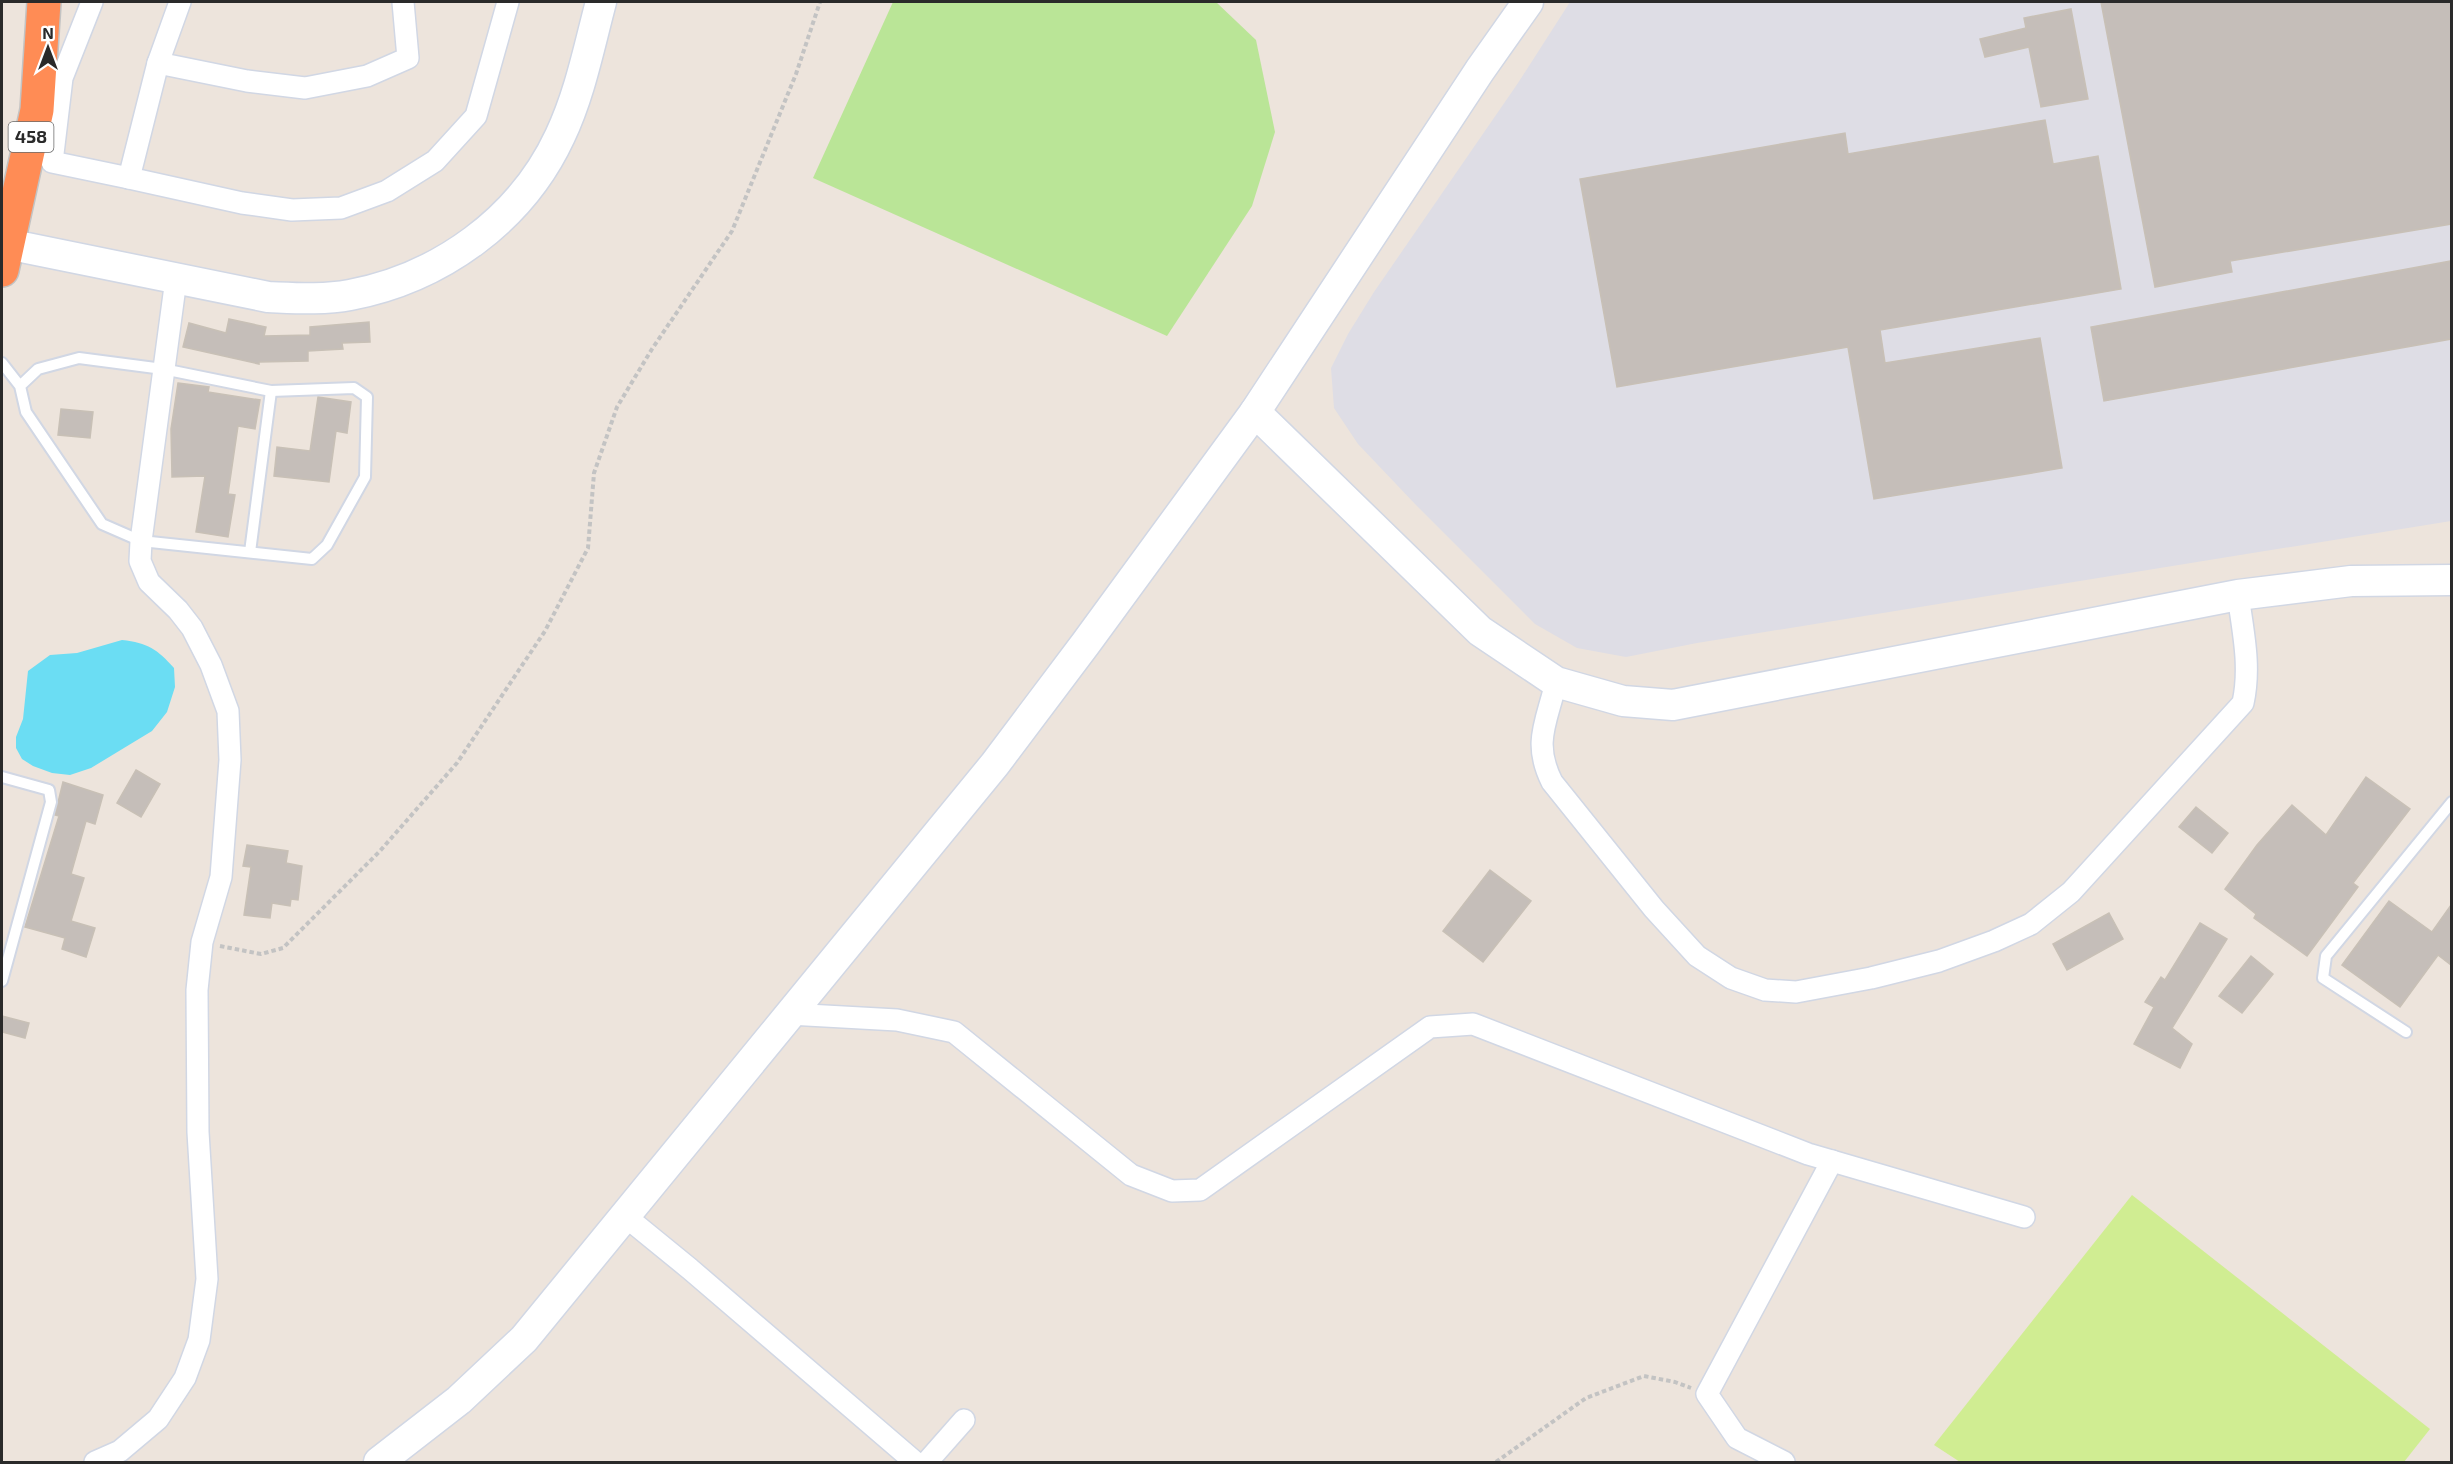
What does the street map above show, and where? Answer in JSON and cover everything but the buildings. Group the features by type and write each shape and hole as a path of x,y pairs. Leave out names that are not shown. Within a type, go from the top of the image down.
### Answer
{"highway":[{"name":"458","path":"4,257 37,110 44,2"}],"street":[{"path":"92,2 62,78 52,162 242,203 292,210 341,208 387,191 435,161 476,116 508,2"},
{"path":"129,178 158,63 180,2"},
{"path":"158,63 247,81 305,88 367,76 408,58 403,2"},
{"path":"4,257 176,279 268,297 309,298 350,295 385,285 436,265 477,240 512,209 538,176 560,137 577,93 601,2"},
{"path":"379,1462 459,1400 524,1339 995,764 1255,412 1480,70 1528,2"},
{"path":"95,1462 120,1451 158,1419 185,1378 199,1340 207,1279 199,1143 197,990 202,942 221,877 230,760 228,711 211,665 192,628 150,582 140,561 176,279"},
{"path":"1255,412 1480,631 1556,682 1623,701 1673,705 2238,595 2351,581 2451,580"},
{"path":"1556,682 1540,743 1543,764 1552,782 1654,909 1697,956 1731,978 1765,990 1796,992 1870,978 1939,961 2031,924 2071,892 2243,703 2248,680 2248,661 2238,595"},
{"path":"789,1014 897,1020 954,1032 1131,1175 1172,1191 1200,1190 1430,1027 1473,1024 1808,1154 2024,1217"},
{"path":"1784,1462 1737,1438 1707,1394 1832,1161"},
{"path":"625,1216 915,1462"},
{"path":"927,1462 964,1420"}],"lane":[{"path":"2,363 21,386 26,412 102,524 141,541 312,559 327,545 365,477 367,397 354,388 271,391 163,369 79,358 38,369 21,386"},
{"path":"250,552 271,391"},
{"path":"2,777 49,790 51,802 2,981"},
{"path":"2406,1032 2323,978 2326,956 2451,802"}],"path":[{"path":"202,942 261,954 283,948 380,851 457,763 545,632 588,548 594,473 617,407 652,349 732,231 796,74 820,2"},
{"path":"1496,1462 1587,1398 1644,1376 1675,1382 1707,1394"}],"shaded area":[{"path":"1570,2 2451,2 2451,521 1697,643 1626,657 1577,648 1535,624 1358,444 1334,408 1331,368 1348,334 1374,292 1518,83"}],"green space":[{"path":"893,2 1216,2 1256,40 1275,132 1252,206 1167,336 813,178"},
{"path":"2132,1195 2430,1429 2404,1462 1960,1462 1934,1445"}],"water":[{"path":"122,640 151,648 174,668 175,687 167,712 152,731 91,768 70,775 52,773 22,759 16,748 16,737 23,719 28,671 50,655 77,653"}]}
